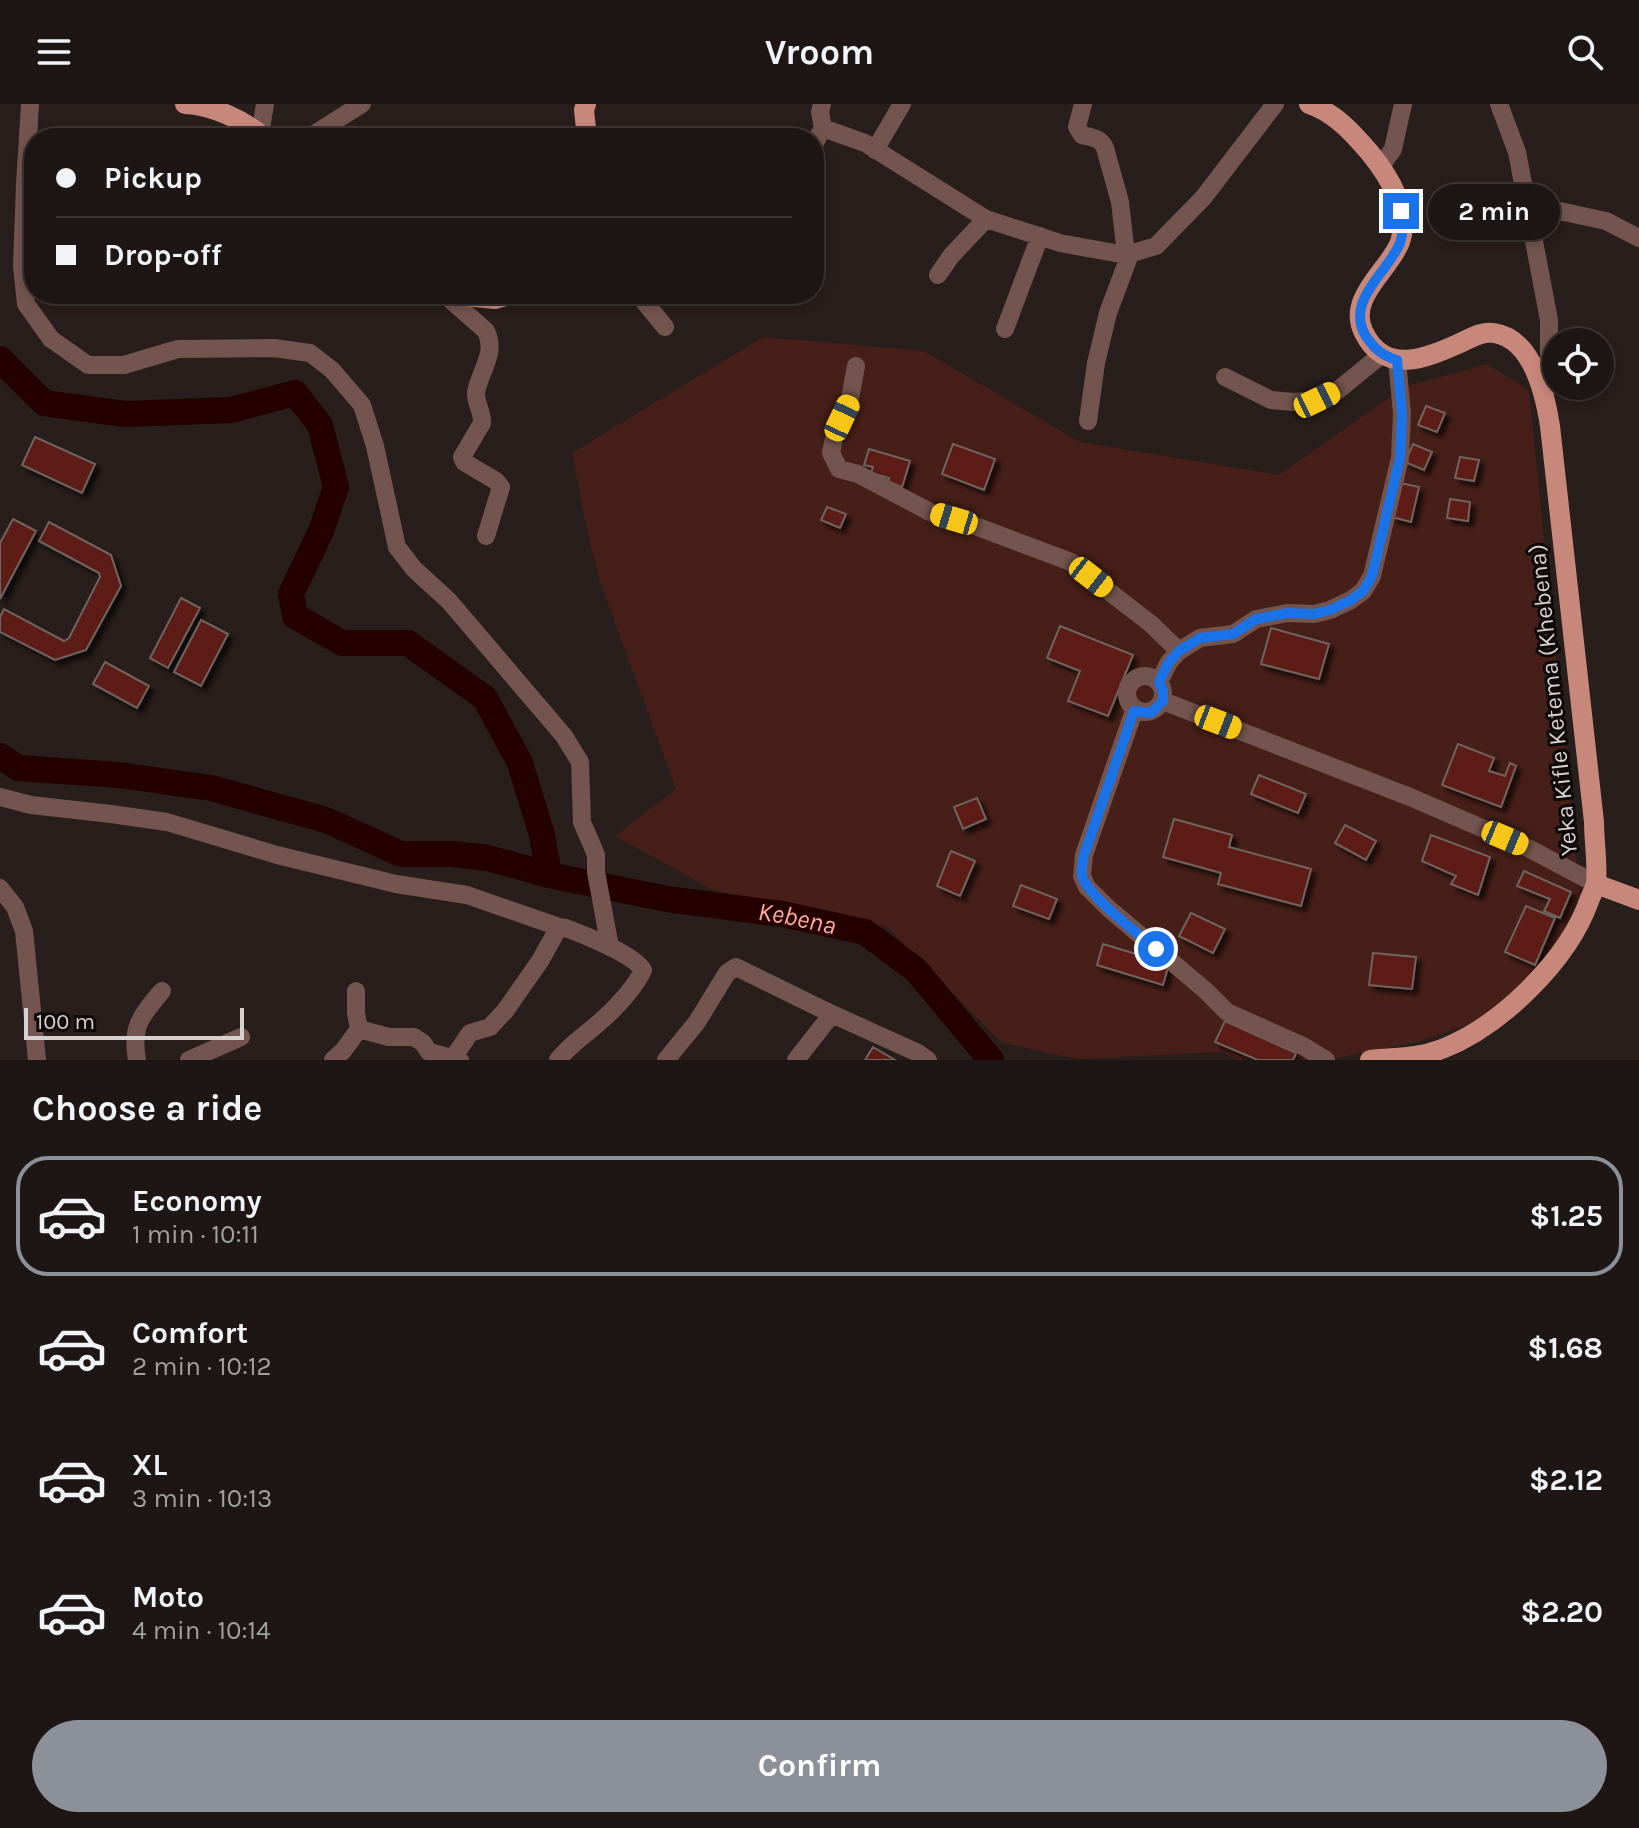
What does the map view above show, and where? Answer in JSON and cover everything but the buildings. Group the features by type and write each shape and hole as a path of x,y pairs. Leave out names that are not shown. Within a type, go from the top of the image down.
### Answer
{"main road":[{"path":"185,104 219,111 248,128"},
{"path":"1309,104 1332,108 1381,166 1395,190 1403,230 1400,242 1361,304 1359,319 1363,331 1389,357"},
{"path":"584,106 586,128"},
{"name":"Yeka Kifle Ketema (Khebena)","path":"1389,357 1411,360 1477,335 1493,333 1509,338 1522,348 1542,388"},
{"name":"Yeka Kifle Ketema (Khebena)","path":"1370,1060 1412,1059 1462,1039 1492,1021 1520,999 1543,974 1584,916 1596,884 1594,822 1585,733 1546,400"},
{"path":"1596,884 1639,900"}],"street":[{"path":"29,128 30,104"},
{"path":"263,128 265,104"},
{"path":"324,128 362,104"},
{"path":"819,128 822,104"},
{"path":"875,150 902,104"},
{"path":"1083,104 1077,127 1082,135 1103,142 1120,202 1128,255 1105,325 1088,421"},
{"path":"824,136 853,139 875,150 986,219 1060,243 1128,255 1156,246 1203,198 1275,104"},
{"path":"1381,166 1393,149 1403,104"},
{"path":"1499,104 1517,152 1549,328"},
{"path":"1527,204 1606,221 1639,238"},
{"path":"938,275 951,256 986,219"},
{"path":"24,226 24,285"},
{"path":"1005,329 1040,236"},
{"path":"26,304 51,339 88,365 124,365 178,349 274,348 310,353 332,370 362,405 375,446 397,547 414,569 449,601 545,713 580,762 582,822 596,855 596,872 610,947"},
{"path":"455,304 486,331 490,339 488,362 475,395 483,417 482,423 462,457 464,462 501,487 486,536"},
{"path":"646,304 665,327"},
{"path":"1159,682 1169,662 1179,651 1200,638 1233,634 1256,619 1330,610 1363,591 1372,576 1400,458 1402,414 1389,357 1337,391 1317,400 1271,400 1225,377"},
{"path":"856,366 849,404 835,433 831,453 839,469 858,474 930,512 1071,562 1151,624 1179,651"},
{"path":"871,497 893,492"},
{"path":"1148,676 1159,682 1163,701 1151,713 1134,711 1126,701 1127,688 1135,678 1148,676"},
{"path":"1163,701 1410,797 1528,848 1596,884"},
{"path":"1134,711 1084,855 1082,876 1087,887 1227,1012 1303,1046 1326,1060"},
{"path":"0,797 31,805 167,822 277,855 396,884 467,895 566,928 639,963 643,970 640,978 604,1018 558,1060"},
{"path":"0,888 15,907 24,931 37,1060"},
{"path":"359,1029 389,1037 414,1037 429,1052 456,1059 470,1033 490,1027 505,1011 540,961 559,927"},
{"path":"666,1060 697,1022 727,973 736,967 920,1058"},
{"path":"137,1060 135,1031 143,1014 162,991"},
{"path":"333,1060 359,1029 356,991"},
{"path":"796,1060 832,1014"},
{"path":"189,1060 241,1037"}],"shaded area":[{"path":"763,337 924,351 1080,442 1279,475 1404,387 1487,364 1529,390 1580,896 1555,948 1517,991 1474,1022 1421,1041 1326,1060 1238,1060 1221,1052 1078,1059 1002,1043 887,927 713,890 615,836 676,789 599,579 572,453"}],"waterway":[{"path":"0,359 44,403 125,414 231,410 295,393 320,425 336,487 321,531 291,594 295,616 342,643 408,643 485,698 520,763 542,835 549,875"},
{"name":"Kebena","path":"0,756 18,768 119,775 211,788 326,820 401,854 454,854 488,858 549,875 667,899 782,914 865,932 916,970 991,1060"}],"route":[{"path":"1156,949 1087,887 1082,876 1084,855 1134,711 1151,713 1163,701 1159,682 1169,662 1179,651 1200,638 1233,634 1256,619 1330,610 1363,591 1372,576 1400,458 1402,414 1397,360 1381,355 1363,331 1359,319 1361,304 1400,242 1403,230 1401,211"}]}
